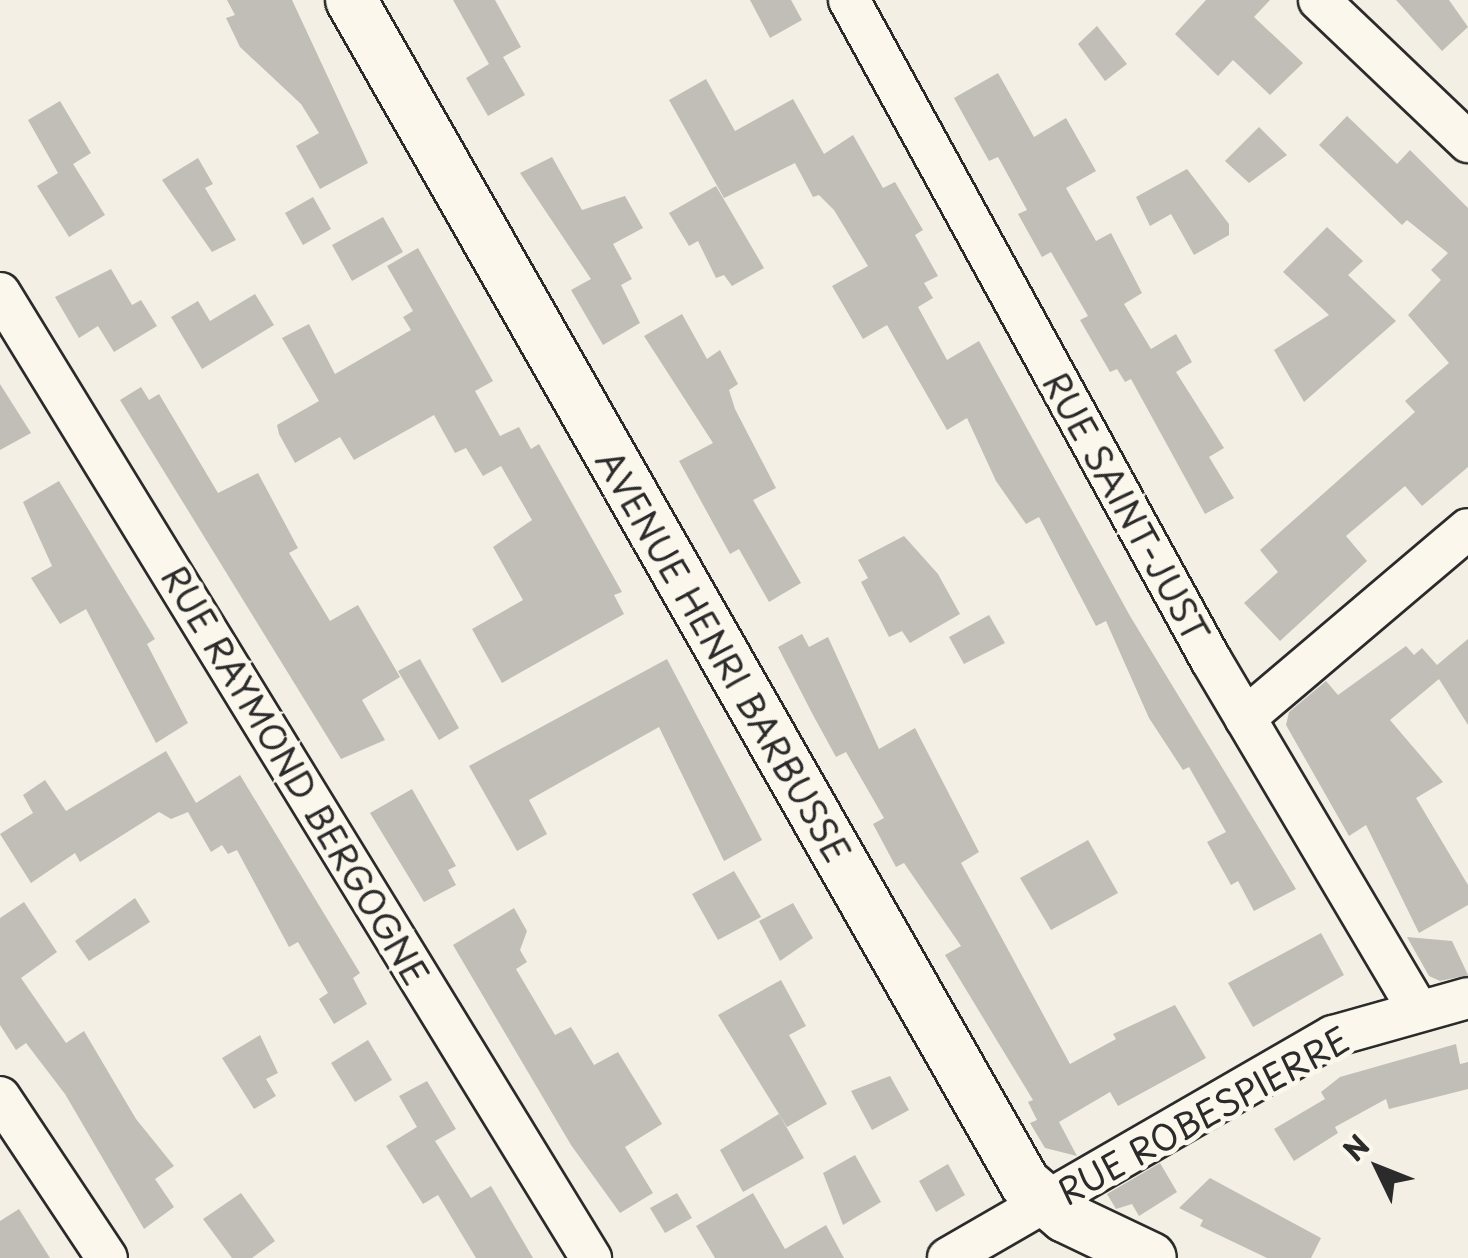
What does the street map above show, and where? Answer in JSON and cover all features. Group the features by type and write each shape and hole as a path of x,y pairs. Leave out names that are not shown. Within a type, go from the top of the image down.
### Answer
{"street":[{"name":"AVENUE HENRI BARBUSSE","path":"351,0 1024,1183 1065,1217 1151,1258"},
{"name":"RUE SAINT-JUST","path":"850,0 1245,718 1416,1007"},
{"path":"1320,0 1468,142"},
{"name":"RUE RAYMOND BERGOGNE","path":"0,293 591,1258"},
{"path":"1245,718 1468,528"},
{"name":"RUE ROBESPIERRE","path":"948,1258 1333,1036 1416,1007 1468,998"},
{"path":"0,1098 106,1258"}],"building":[{"path":"227,0 292,0 368,163 320,189 296,146 319,133 301,104 240,47 226,18 235,15"},
{"path":"453,0 495,0 521,47 503,57 525,95 488,116 466,78 489,64"},
{"path":"750,0 791,0 802,20 770,38"},
{"path":"1206,0 1270,0 1254,17 1303,63 1270,95 1233,60 1218,76 1175,34"},
{"path":"1396,0 1449,0 1468,27 1442,51"},
{"path":"1097,26 1127,64 1105,81 1078,44"},
{"path":"998,73 1034,137 1066,118 1096,171 1066,188 1096,241 1111,233 1142,293 1124,304 1151,349 1176,334 1192,362 1176,372 1224,448 1209,457 1234,498 1205,514 1131,379 1125,382 1117,369 1110,372 1080,320 1088,316 1051,252 1042,257 1018,214 1027,210 998,157 989,161 954,98"},
{"path":"706,79 735,131 793,99 824,154 853,135 883,188 895,182 923,230 915,235 938,276 924,283 933,298 918,307 947,360 979,341 1130,616 1296,889 1254,911 1238,881 1231,885 1207,842 1226,832 1189,767 1183,770 1149,718 1106,621 1096,626 1039,517 1026,524 996,481 967,418 947,430 887,325 863,339 832,286 868,266 834,210 819,195 813,197 795,163 724,198 669,100"},
{"path":"60,101 91,153 73,164 105,215 69,237 37,186 58,173 28,120"},
{"path":"1347,116 1397,164 1410,150 1468,208 1468,467 1422,506 1405,486 1346,536 1367,561 1280,641 1244,603 1278,572 1260,550 1415,412 1405,401 1449,363 1408,315 1441,280 1431,270 1448,253 1407,220 1402,225 1319,145"},
{"path":"1259,127 1287,155 1249,183 1225,161"},
{"path":"552,157 582,210 625,196 643,228 613,244 632,279 621,285 640,323 603,345 571,290 591,279 520,173"},
{"path":"198,158 213,184 205,188 236,240 212,252 162,180"},
{"path":"1187,169 1229,224 1229,235 1194,255 1171,214 1150,226 1136,197"},
{"path":"716,186 764,268 732,286 724,275 716,278 698,241 689,246 669,213"},
{"path":"313,197 331,229 303,245 285,213"},
{"path":"383,217 403,252 352,281 332,245"},
{"path":"1327,227 1363,261 1348,275 1396,321 1304,402 1274,350 1329,315 1283,272"},
{"path":"418,248 493,381 475,391 500,436 519,427 531,449 539,444 622,592 614,595 624,614 502,683 472,629 523,600 493,547 532,520 501,466 483,476 466,448 455,453 434,415 354,460 340,437 295,463 277,425 319,401 282,338 309,324 335,374 411,330 403,317 413,311 387,266"},
{"path":"111,269 132,305 141,300 157,326 114,352 98,326 79,338 55,297"},
{"path":"255,294 274,325 202,369 171,317 198,301 210,321"},
{"path":"682,314 707,359 720,350 738,384 729,390 735,409 776,488 753,500 801,583 769,602 739,549 730,554 679,461 713,443 644,336"},
{"path":"0,384 31,433 0,450"},
{"path":"141,387 149,400 159,394 218,493 258,473 298,548 289,553 330,621 358,605 400,677 362,700 385,740 341,759 120,400"},
{"path":"59,481 155,639 147,644 188,723 156,743 86,609 60,624 31,578 52,566 23,502"},
{"path":"904,536 938,574 960,614 910,643 902,631 889,637 861,582 868,578 858,560"},
{"path":"989,615 1005,643 964,664 949,637"},
{"path":"802,634 809,647 828,637 879,749 915,728 979,852 961,863 1070,1064 1116,1039 1113,1034 1175,1005 1206,1058 1118,1106 1110,1092 1059,1122 1077,1156 1045,1148 1030,1123 1037,1120 1028,1102 1033,1100 945,955 961,946 904,863 896,867 873,824 884,818 846,752 836,757 813,715 778,647"},
{"path":"1468,639 1468,725 1439,679 1390,720 1443,782 1416,798 1468,885 1468,905 1419,933 1366,825 1349,836 1286,725 1289,712 1326,681 1338,695 1406,646 1414,655 1422,648 1437,665"},
{"path":"420,659 459,728 439,740 398,671"},
{"path":"667,659 762,840 724,861 659,727 529,800 547,834 517,851 469,766"},
{"path":"166,751 196,803 240,775 360,973 353,978 367,1004 334,1024 319,999 328,993 298,942 289,947 237,850 228,854 222,845 211,852 188,812 171,819 159,812 80,862 75,853 31,883 0,834 33,813 23,795 45,780 66,811"},
{"path":"412,789 456,866 448,870 456,885 424,902 370,813"},
{"path":"1088,840 1118,893 1051,930 1020,878"},
{"path":"734,871 761,917 718,940 692,894"},
{"path":"135,898 150,922 89,961 75,941"},
{"path":"24,902 57,952 21,978 66,1043 84,1031 136,1119 174,1166 155,1179 174,1207 144,1229 65,1094 26,1043 16,1050 0,1025 0,918"},
{"path":"793,903 813,938 780,961 759,921"},
{"path":"514,908 527,931 520,950 527,962 516,969 555,1035 571,1027 594,1065 618,1052 662,1124 625,1147 653,1193 620,1213 571,1145 453,945"},
{"path":"1321,933 1344,975 1253,1027 1228,983"},
{"path":"1407,937 1452,941 1468,975 1440,981 1429,976"},
{"path":"781,980 806,1026 789,1035 827,1104 787,1127 718,1015"},
{"path":"260,1035 278,1073 266,1079 276,1096 254,1109 222,1058"},
{"path":"368,1040 392,1080 355,1102 331,1063"},
{"path":"1456,1044 1460,1064 1468,1062 1468,1089 1389,1109 1386,1099 1335,1127 1338,1133 1294,1161 1274,1129 1325,1099 1321,1092 1340,1077"},
{"path":"890,1076 909,1110 872,1130 851,1091"},
{"path":"427,1081 456,1129 435,1141 471,1198 491,1186 533,1258 476,1258 438,1195 423,1204 386,1146 417,1127 399,1096"},
{"path":"779,1114 804,1158 743,1192 720,1150"},
{"path":"855,1155 881,1202 843,1225 823,1173"},
{"path":"1160,1163 1177,1192 1139,1216 1132,1204 1116,1209 1107,1194"},
{"path":"948,1164 965,1195 936,1212 919,1181"},
{"path":"1210,1178 1321,1238 1311,1258 1267,1258 1200,1226 1203,1220 1179,1208"},
{"path":"241,1193 275,1241 252,1258 232,1258 203,1219"},
{"path":"677,1193 692,1218 665,1233 650,1208"},
{"path":"753,1193 785,1249 826,1225 844,1258 715,1258 696,1226"},
{"path":"19,1209 50,1258 0,1258 0,1221"}]}
